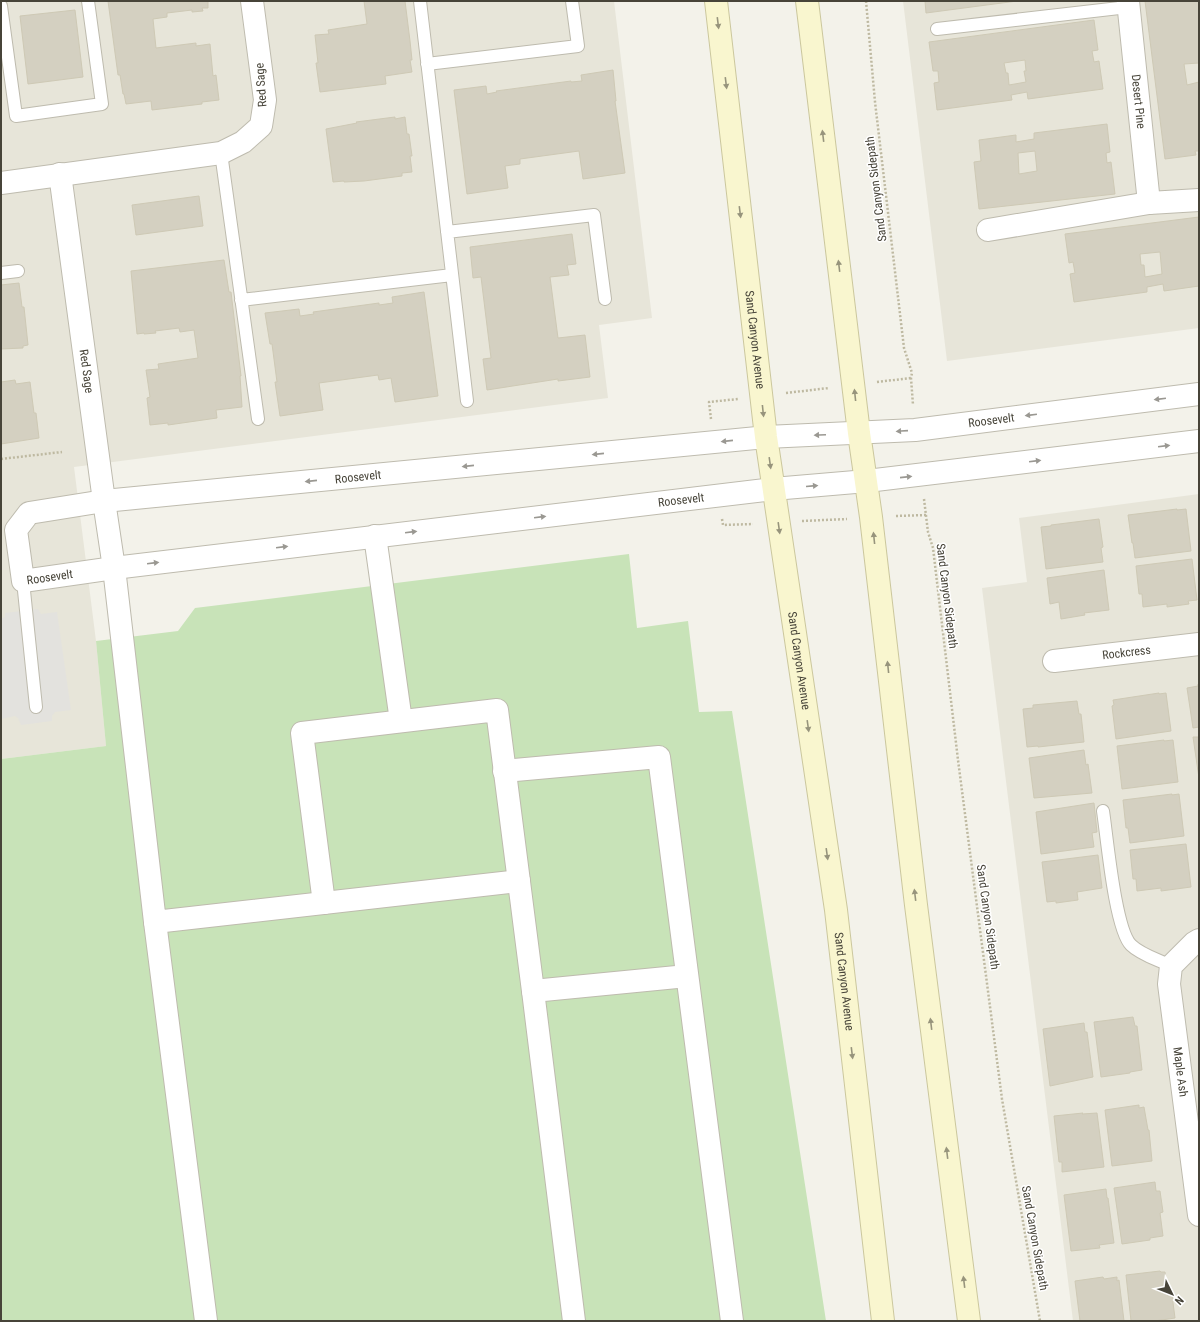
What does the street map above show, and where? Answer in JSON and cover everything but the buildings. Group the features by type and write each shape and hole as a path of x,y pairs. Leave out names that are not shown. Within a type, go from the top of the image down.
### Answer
{"main road":[{"name":"Sand Canyon Avenue","path":"716,1 766,437 836,910 881,1317"},
{"path":"807,1 859,433 867,481 916,905 969,1321"}],"street":[{"name":"Red Sage","path":"1,183 221,153 243,142 261,126 265,100 252,1"},
{"name":"Desert Pine","path":"1128,4 1149,203"},
{"name":"Red Sage","path":"60,174 114,568 155,922 206,1321"},
{"path":"988,230 1149,203 1199,200"},
{"name":"Roosevelt","path":"1199,394 915,430 766,437 104,502 29,513 16,530 22,581 114,568 375,536 773,489 867,481 1199,441"},
{"path":"375,536 401,721"},
{"name":"Rockcress","path":"1054,662 1199,644"},
{"path":"324,903 302,733 496,710 574,1321"},
{"path":"504,771 659,757 732,1321"},
{"path":"155,922 519,881"},
{"path":"1172,966 1194,943 1199,940"},
{"name":"Maple Ash","path":"1172,966 1170,984 1199,1215"},
{"path":"533,991 687,976"}],"lane":[{"path":"1,6 16,116 102,104 88,1"},
{"path":"420,1 467,401"},
{"path":"427,64 578,46 572,1"},
{"path":"937,29 1128,4"},
{"path":"221,153 258,419"},
{"path":"447,232 594,215 605,299"},
{"path":"1,273 18,271"},
{"path":"242,300 452,275"},
{"path":"22,581 36,706"},
{"path":"1103,811 1118,914 1124,932 1130,944 1141,952 1172,966"}],"path":[{"name":"Sand Canyon Sidepath","path":"866,1 904,348 912,373"},
{"path":"1,459 62,452"},
{"name":"Sand Canyon Sidepath","path":"926,515 928,532 933,548 958,760 1002,1099 1040,1321"}],"shaded area":[{"path":"1,1 614,1 652,318 599,325 608,398 74,467 96,641 106,746 1,759"},
{"path":"903,1 1199,1 1199,328 947,361"},
{"path":"1199,494 1199,1321 1073,1321 982,588 1027,582 1019,518"},
{"path":"38,609 41,614 57,612 71,710 55,712 52,716 52,721 21,725 18,718 15,716 1,719 1,619 5,617 5,613"}],"green space":[{"path":"629,554 637,628 688,621 699,712 732,711 826,1321 1,1321 1,759 106,746 96,641 178,631 195,608"}]}
